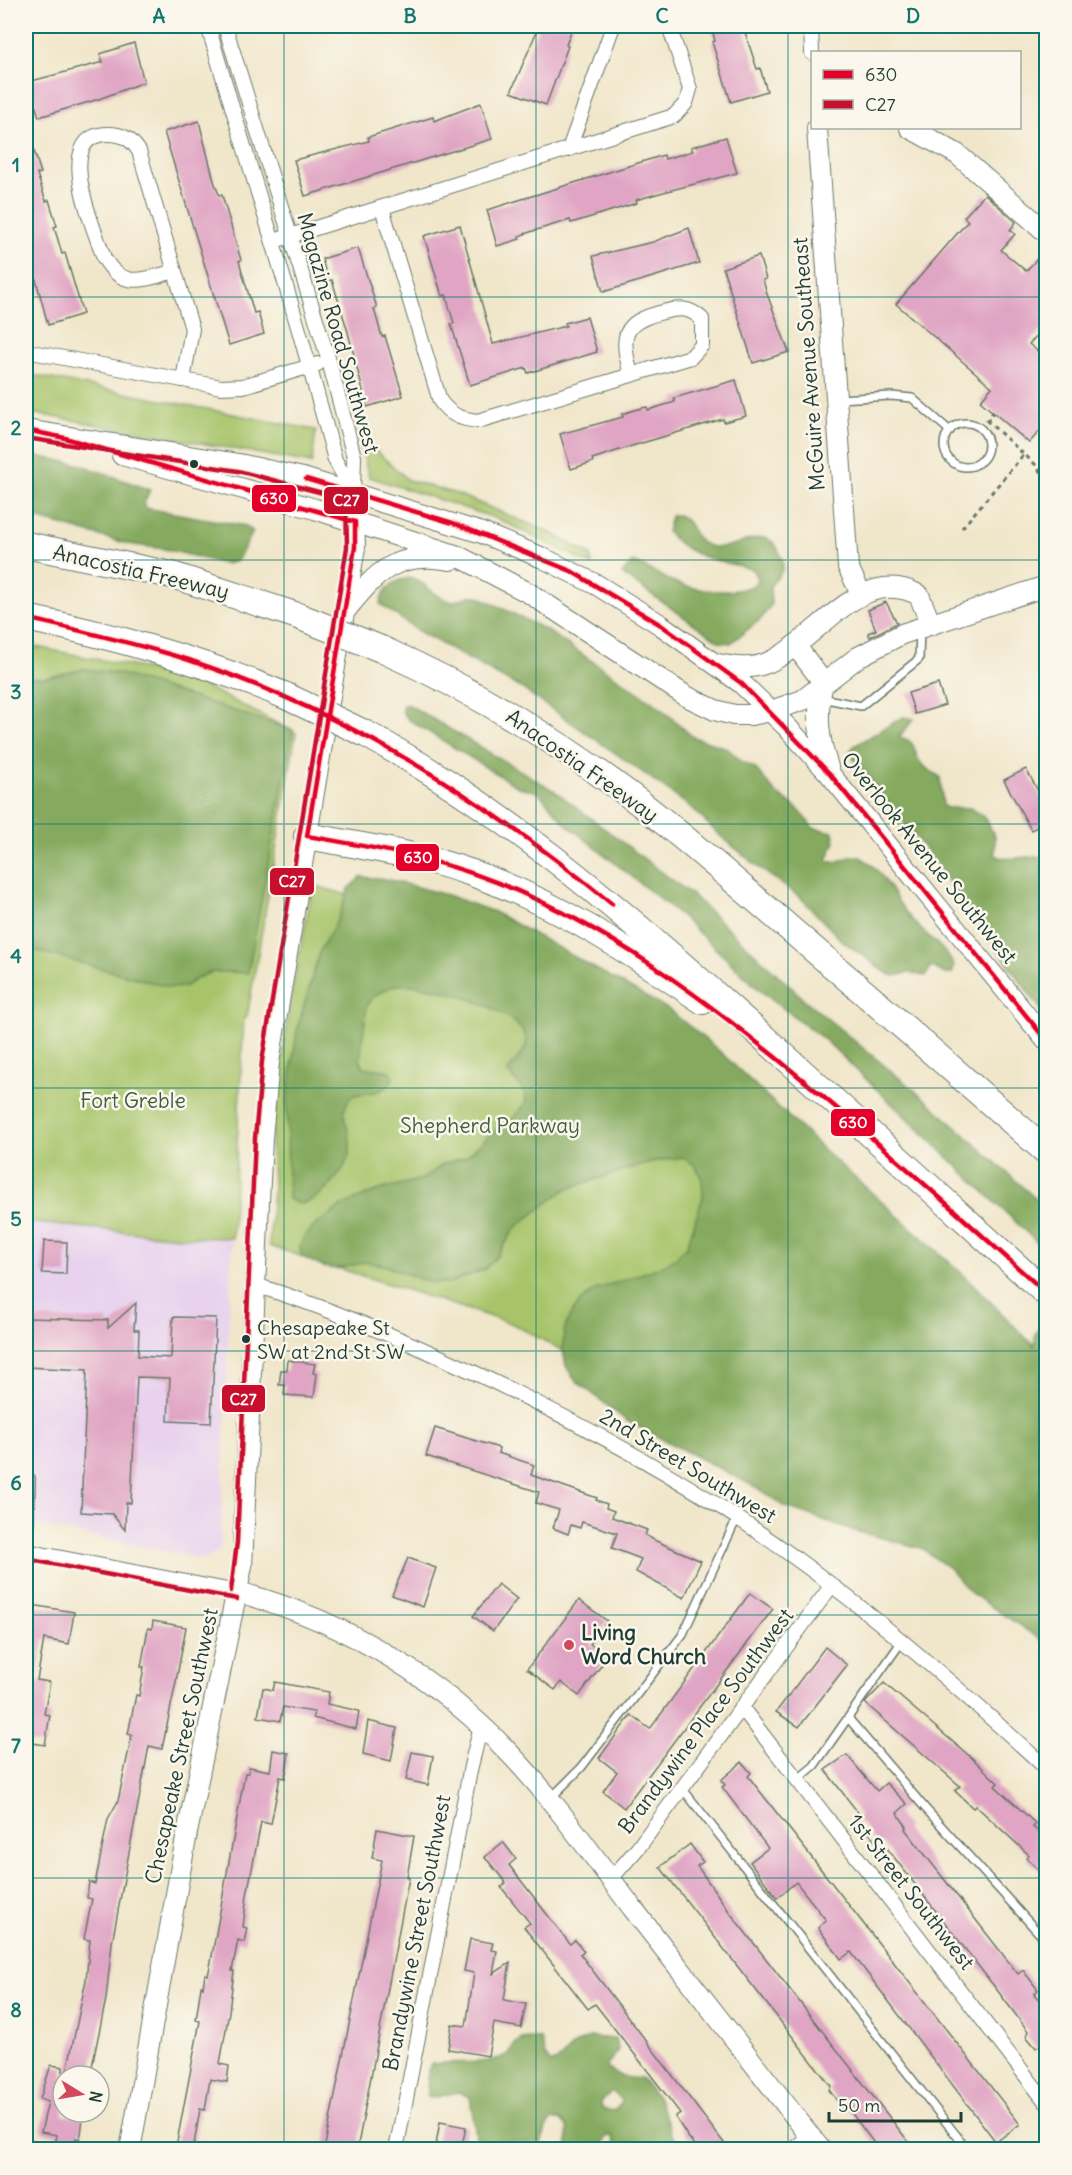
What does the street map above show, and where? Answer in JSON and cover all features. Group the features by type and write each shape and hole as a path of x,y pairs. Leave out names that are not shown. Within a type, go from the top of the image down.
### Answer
{"highway":[{"name":"Anacostia Freeway","path":"26,545 172,575 298,616 435,673 498,708 558,745 621,789 770,911 1047,1151"},
{"path":"26,618 166,652 233,674 366,734 460,789 574,873 686,968 1047,1293"},
{"path":"307,836 373,847 443,864 496,882 569,915 616,942 704,1002 878,1141"}],"street":[{"name":"Magazine Road Southwest","path":"208,26 259,201 274,241 335,460 353,493"},
{"name":"Magazine Road Southwest","path":"225,26 328,361 354,457 353,493"},
{"path":"569,149 613,26"},
{"path":"274,241 674,116 686,103 690,89 669,26"},
{"path":"811,26 813,51"},
{"name":"McGuire Avenue Southeast","path":"817,129 848,567 861,594"},
{"path":"912,129 957,154 1047,232"},
{"path":"175,271 131,280 122,278 104,258 78,171 80,152 89,139 112,134 129,138 139,151 175,271 192,335 183,380"},
{"path":"382,208 440,401 450,413 459,418 478,421 692,357 702,345 702,319 694,312 682,307 640,317 631,325 626,336 624,351 631,374"},
{"path":"26,351 231,387 328,361"},
{"name":"Overlook Avenue Southwest","path":"26,430 239,464 303,478 472,530 571,571 661,625 741,683 771,711 830,773 1047,1040"},
{"name":"Overlook Avenue Southwest","path":"65,438 432,545 529,593 695,702 734,715 771,711"},
{"name":"Chesapeake Street Southwest","path":"130,2150 187,1833 238,1592 244,1543 262,1138 269,1062 355,547 353,493"},
{"path":"345,611 372,579 393,563 430,557 476,565"},
{"path":"714,663 740,668 759,666 795,645 861,594 882,588 903,586 919,595 926,627"},
{"path":"771,711 802,700 821,690 874,648 902,634 1047,586"},
{"path":"795,645 821,690 818,733 830,773"},
{"name":"2nd Street Southwest","path":"255,1285 355,1321 506,1388 616,1445 737,1518 832,1585 902,1641 1047,1768"},
{"path":"27,1551 238,1592 319,1620 373,1646 413,1670 482,1726 549,1800 815,2143 792,2150"},
{"name":"Brandywine Place Southwest","path":"610,1880 682,1788 832,1585"},
{"name":"1st Street Southwest","path":"742,1707 1047,2102"},
{"name":"Brandywine Street Southwest","path":"396,2150 471,1766 482,1726"}],"lane":[{"path":"835,399 891,396 912,398 950,430"},
{"path":"968,423 982,430 988,442 986,455 977,464 964,467 948,458 945,451 945,439 950,430 968,423"},
{"path":"821,690 861,706 919,659 926,627"},
{"path":"27,1551 31,1478"},
{"path":"549,1800 581,1768 683,1634 737,1518"},
{"path":"797,1780 814,1766 902,1641"},
{"path":"849,1719 925,1808 1047,1941"},
{"path":"682,1788 968,2150"}],"path":[{"path":"982,430 986,420 993,412"},
{"path":"986,420 1037,466 1047,483"},
{"path":"962,528 1024,454"}],"shaded area":[{"path":"26,1222 180,1237 232,1238 220,1550 205,1559 26,1523"}],"green space":[{"path":"26,374 316,430 312,463 26,412"},
{"path":"357,433 408,480 457,494 549,532 591,555 592,565 498,519 369,477"},
{"path":"26,454 82,465 150,490 144,503 145,508 246,526 253,532 237,561 225,564 165,549 128,544 26,515"},
{"path":"678,515 687,521 698,539 706,545 727,546 758,538 774,543 780,554 783,568 770,586 771,605 761,619 731,643 720,642 622,574 632,562 674,582 704,590 737,590 756,584 758,579 754,570 697,554 677,542 667,532 671,516"},
{"path":"412,578 450,601 478,596 546,630 657,705 693,737 727,748 741,761 755,768 776,793 798,809 813,828 833,832 835,842 827,860 836,862 858,856 871,864 907,914 950,959 954,966 952,974 945,974 931,966 926,976 908,973 894,976 887,973 841,940 801,898 758,867 718,834 693,809 521,688 420,632 380,604 384,593 391,585"},
{"name":"Fort Greble","path":"26,645 187,677 296,733 247,1017 244,1017 232,1238 180,1237 26,1222"},
{"path":"84,669 121,674 293,730 248,973 209,973 185,986 176,988 26,948 26,677 44,678"},
{"path":"407,704 555,791 692,895 806,1001 925,1099 1046,1208 1046,1251 826,1041 758,989 681,916 566,824 538,792 518,787 409,720 403,713 402,706"},
{"path":"903,717 914,719 899,737 909,741 922,764 940,777 943,806 970,808 985,817 995,837 995,855 1007,858 1040,857 1046,859 1046,1017 929,854 853,758 850,751 854,746"},
{"name":"Shepherd Parkway","path":"361,877 386,879 447,895 494,912 668,1009 716,1048 826,1152 964,1275 1034,1346 1036,1332 1040,1329 1046,1332 1046,1643 971,1593 949,1568 921,1548 855,1531 784,1506 754,1486 627,1421 574,1379 566,1366 563,1350 564,1331 570,1315 581,1301 595,1290 660,1267 675,1258 687,1246 703,1197 702,1180 695,1165 682,1157 650,1162 566,1189 516,1227 497,1256 485,1269 450,1283 431,1283 383,1265 366,1262 336,1269 323,1267 302,1257 300,1246 306,1234 343,1205 379,1190 422,1179 444,1164 466,1157 493,1132 512,1120 526,1102 525,1093 508,1072 526,1045 524,1032 512,1021 474,1000 429,987 397,985 388,988 377,994 367,1004 360,1061 363,1067 390,1071 393,1078 386,1088 352,1096 347,1103 344,1115 350,1148 345,1165 332,1183 308,1202 300,1204 288,1199 287,1102 297,1030 320,950 338,919 349,888"},
{"name":"Shepherd Parkway","path":"313,885 583,964 1046,1355 924,1544 513,1324 269,1246 273,1186 271,1140 290,1002"},
{"path":"590,2037 615,2039 618,2050 607,2065 608,2069 622,2077 641,2079 658,2098 672,2135 686,2149 612,2149 615,2145 614,2138 608,2135 600,2149 568,2149 567,2127 560,2120 552,2120 547,2126 541,2143 510,2141 506,2149 478,2149 470,2097 458,2092 432,2098 427,2095 428,2070 432,2064 492,2060 510,2053 518,2041 531,2038 541,2039 544,2054 551,2063 558,2061 573,2046","holes":["612,2091 622,2101 614,2111 603,2109 600,2102"]}],"building":[{"path":"539,26 573,26 546,105 511,92"},
{"path":"711,26 743,26 767,91 731,102 712,42 715,41"},
{"path":"134,43 144,82 99,99 39,117 28,82 103,62 100,54"},
{"path":"481,103 492,139 305,196 294,160 369,141 368,137 433,117 434,121"},
{"path":"199,121 214,181 219,195 222,195 254,313 258,312 264,334 229,345 164,132"},
{"path":"26,135 29,135 41,173 37,174 46,201 49,200 62,254 65,253 83,314 48,325 26,242"},
{"path":"726,137 737,173 636,200 637,203 571,223 570,220 533,231 519,236 520,239 497,246 487,210 664,155 665,159 693,151 691,147"},
{"path":"985,194 1016,222 1010,230 1015,234 1001,250 1026,271 1047,248 1047,324 1029,344 1047,359 1047,423 1029,443 980,401 992,387 896,304 968,221 964,217"},
{"path":"460,225 493,344 566,326 565,323 587,317 597,352 528,373 526,368 470,385 451,324 454,323 446,295 442,296 424,236"},
{"path":"689,228 699,263 603,292 593,256 653,242"},
{"path":"358,248 377,308 374,309 382,337 385,336 403,396 367,407 348,332 332,280 328,281 322,259"},
{"path":"759,256 766,279 763,280 767,294 789,352 753,363 723,268"},
{"path":"736,380 746,416 724,422 723,419 632,446 592,459 593,462 571,469 560,434 623,417 622,414 634,410 647,407 648,410 675,402 674,398"},
{"path":"886,602 897,623 870,637 868,633 876,630 868,610"},
{"path":"938,684 945,705 915,714 908,693"},
{"path":"1026,769 1047,807 1047,822 1031,830 1004,780"},
{"path":"44,1241 67,1242 66,1274 42,1273"},
{"path":"136,1303 134,1330 139,1330 138,1356 171,1358 173,1317 216,1318 211,1423 168,1421 170,1378 137,1377 131,1503 126,1503 125,1530 112,1514 81,1512 87,1370 26,1367 26,1318 108,1320 108,1328"},
{"path":"288,1360 315,1364 313,1373 317,1374 314,1397 284,1395 285,1385 279,1385 281,1370 287,1370"},
{"path":"435,1428 499,1448 498,1453 534,1465 531,1475 597,1498 596,1500 607,1504 606,1508 614,1511 612,1517 647,1530 645,1535 701,1561 684,1598 636,1572 641,1559 612,1548 617,1533 582,1522 580,1528 571,1525 568,1534 553,1528 559,1510 536,1503 539,1492 426,1456"},
{"path":"408,1558 436,1568 423,1607 392,1595"},
{"path":"498,1584 517,1599 493,1631 473,1616"},
{"path":"750,1593 773,1609 624,1808 603,1791 617,1772 599,1758 631,1715 650,1729"},
{"path":"579,1600 607,1621 590,1644 603,1654 599,1659 603,1663 579,1696 561,1682 555,1690 527,1669"},
{"path":"26,1604 74,1612 69,1644 44,1639 37,1680 50,1682 44,1714 50,1715 45,1745 26,1742 26,1725 31,1705 26,1704"},
{"path":"153,1621 186,1627 162,1749 149,1746 112,1943 106,1999 92,2064 68,2064 86,1980 90,1940 84,1939 92,1899 87,1898 89,1882 95,1884 108,1819 118,1801 132,1735 128,1734 136,1695 139,1696 144,1667 141,1667 148,1628 152,1629"},
{"path":"825,1647 847,1665 799,1727 776,1712"},
{"path":"275,1682 329,1692 327,1704 359,1711 356,1729 313,1718 314,1712 283,1707 280,1721 258,1717 263,1688 273,1690"},
{"path":"884,1683 973,1759 998,1783 995,1786 1036,1824 1033,1827 1047,1840 1047,1877 1026,1858 1029,1855 976,1806 973,1808 955,1791 960,1786 865,1703"},
{"path":"368,1721 397,1728 391,1761 363,1754"},
{"path":"273,1750 289,1753 285,1778 280,1777 271,1824 261,1822 247,1895 243,1927 247,1928 244,1942 238,1940 232,1971 234,1971 229,2012 220,2064 229,2066 227,2082 210,2079 205,2110 200,2109 193,2150 176,2147 200,2021 196,2020 201,1986 203,1987 205,1974 208,1975 210,1967 245,1773 248,1773 249,1767 270,1771"},
{"path":"412,1752 433,1756 428,1785 406,1780"},
{"path":"847,1755 877,1791 886,1783 907,1804 897,1813 907,1827 905,1829 1018,1974 1023,1970 1038,1990 1034,1994 1047,2009 1047,2040 1036,2048 1026,2036 1028,2031 997,1990 883,1843 879,1846 857,1817 860,1815 825,1770"},
{"path":"742,1762 751,1773 748,1776 1020,2124 996,2142 851,1952 841,1959 818,1928 826,1920 796,1882 777,1898 750,1862 768,1848 722,1787 725,1785 721,1780"},
{"path":"377,1829 414,1836 407,1877 409,1878 357,2150 324,2150 382,1860 372,1858"},
{"path":"503,1842 516,1859 509,1865 570,1944 575,1940 584,1951 580,1954 724,2143 715,2150 699,2150 675,2117 680,2113 647,2070 595,2004 588,2009 524,1927 530,1923 501,1887 506,1883 485,1857"},
{"path":"690,1844 703,1862 697,1866 731,1914 915,2150 879,2150 847,2107 844,2110 829,2090 831,2086 660,1867"},
{"path":"470,1939 493,1943 491,1950 497,1951 493,1974 510,1963 504,2000 526,2004 521,2028 494,2023 488,2056 448,2049 452,2024 466,2026 474,1973 464,1971"},
{"path":"51,2065 51,2124 82,2124 81,2134 79,2139 76,2138 73,2150 54,2150 57,2135 41,2132 48,2102 40,2099"},
{"path":"440,2122 466,2127 461,2150 435,2150"}],"transit line":[{"name":"630","path":"26,430 65,438 355,522 355,547 307,836 403,854 450,866 496,882 537,900 616,942 691,992 797,1075 892,1155 1046,1293"},
{"name":"C27","path":"26,438 238,471 346,499 347,547 262,1061 255,1138 237,1542 231,1591"},
{"name":"630","path":"306,479 453,523 571,571 661,625 741,683 829,773 1046,1040"},
{"name":"630","path":"26,618 189,660 305,706 412,762 463,794 513,828 612,904"},
{"name":"C27","path":"26,1559 237,1599"}],"place":[{"name":"Chesapeake St SW at 2nd St SW","path":"246,1339"},
{"name":"Living Word Church","path":"569,1645"}]}
